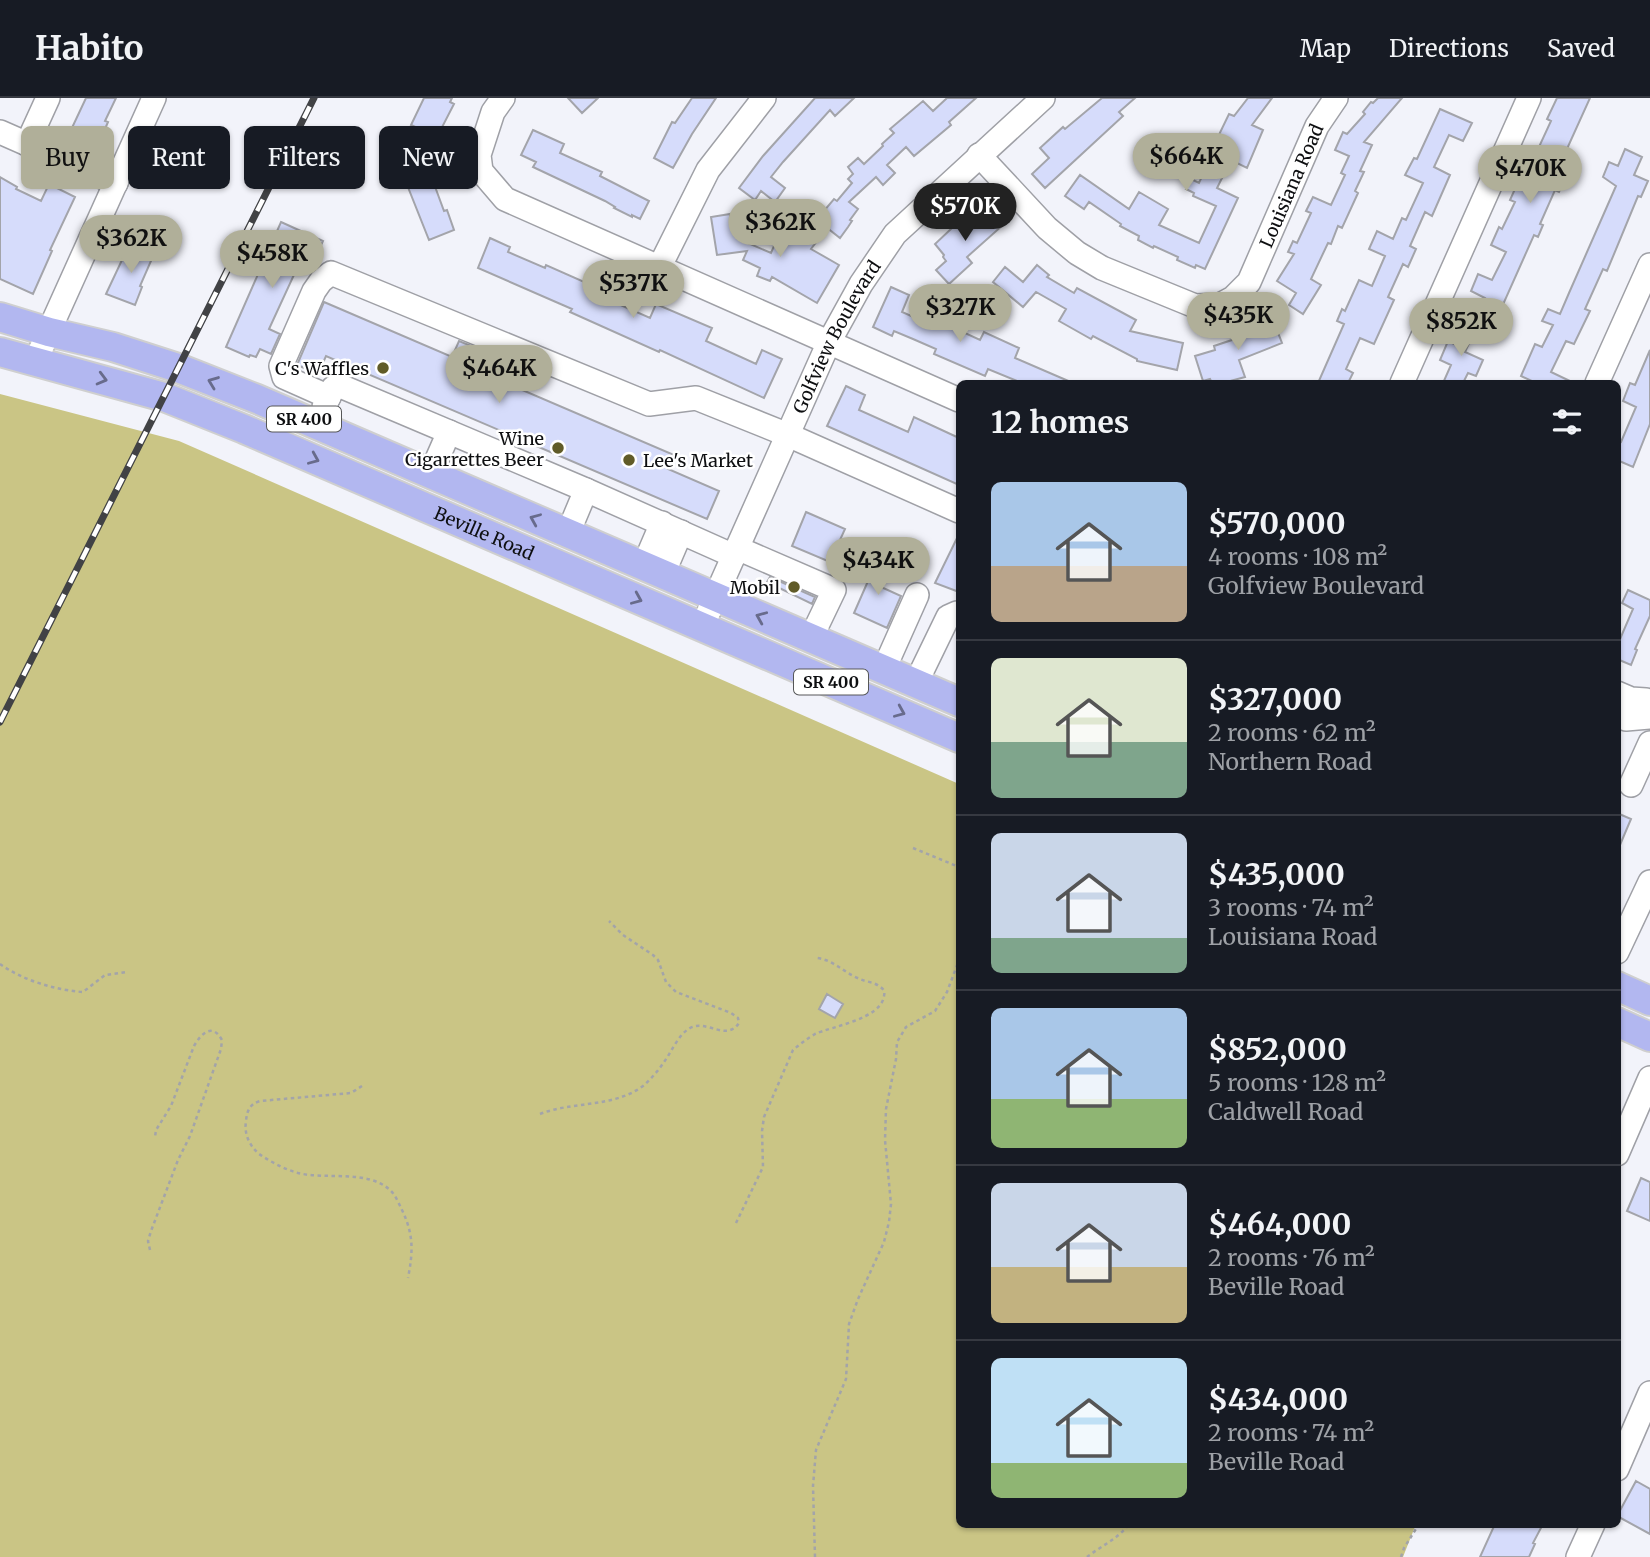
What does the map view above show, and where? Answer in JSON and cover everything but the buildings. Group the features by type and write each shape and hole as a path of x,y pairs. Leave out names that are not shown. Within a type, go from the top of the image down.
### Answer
{"main road":[{"name":"Beville Road","path":"0,317 126,351 257,399 956,701"},
{"name":"Beville Road","path":"0,352 164,397 244,429 956,737"},
{"path":"1621,988 1650,1001"},
{"path":"1621,1024 1650,1037"}],"street":[{"path":"35,126 48,98"},
{"path":"35,362 154,98"},
{"path":"503,98 493,112 479,155 481,171 505,199 956,399"},
{"path":"660,266 708,170 764,98"},
{"name":"Golfview Boulevard","path":"702,626 829,342 861,284 895,234 1043,98"},
{"name":"Louisiana Road","path":"979,155 1047,228 1077,253 1102,268 1195,306 1220,305 1233,298 1249,282 1317,126 1336,98"},
{"path":"1403,380 1529,98"},
{"path":"0,132 21,141"},
{"path":"1598,380 1650,265"},
{"path":"329,397 284,377 281,366 313,291 331,273 649,404 696,398 788,435 956,510"},
{"path":"316,424 334,386 338,385 672,528 834,590 811,638"},
{"path":"244,429 257,399"},
{"path":"431,473 449,432"},
{"path":"568,533 586,490"},
{"path":"653,569 672,528"},
{"path":"884,669 917,595"},
{"path":"916,683 948,617 956,613"},
{"path":"1621,695 1649,707"},
{"path":"1621,717 1626,719 1649,707"},
{"path":"1631,786 1650,743"},
{"path":"1621,944 1650,882"},
{"path":"1621,1145 1650,1078"},
{"path":"1621,1460 1650,1393"},
{"path":"1578,1557 1590,1528"}],"path":[{"path":"914,848 956,866"},
{"path":"540,1114 554,1108 615,1100 636,1091 654,1076 678,1040 691,1028 699,1025 726,1031 739,1023 738,1018 731,1013 676,992 669,986 658,960 623,935 609,921"},
{"path":"736,1223 763,1167 764,1117 793,1050 816,1034 872,1012 880,1006 884,997 880,986 858,979 832,963 817,958"},
{"path":"0,964 32,980 66,991 83,992 105,975 127,972"},
{"path":"816,1557 813,1486 816,1450 846,1379 849,1324 884,1242 889,1222 891,1204 885,1140 886,1109 897,1059 897,1042 906,1027 935,1011 947,992 956,968"},
{"path":"150,1250 148,1241 151,1231 190,1136 220,1049 222,1040 216,1032 205,1032 199,1037 171,1107 156,1130 155,1137"},
{"path":"362,1086 351,1093 260,1101 249,1109 245,1127 249,1142 256,1151 282,1167 299,1173 366,1179 391,1192 412,1234 408,1278"},
{"path":"1087,1557 1098,1547 1113,1540 1125,1528"},
{"path":"1401,1557 1416,1528"}],"shaded area":[{"path":"0,394 179,441 956,783 956,1528 1414,1528 1403,1557 0,1557"}],"railway":[{"path":"0,722 314,98"}],"place":[{"name":"C's Waffles","path":"383,368"},
{"name":"Wine Cigarrettes Beer","path":"558,448"},
{"name":"Lee's Market","path":"629,460"},
{"name":"Mobil","path":"794,587"}]}
